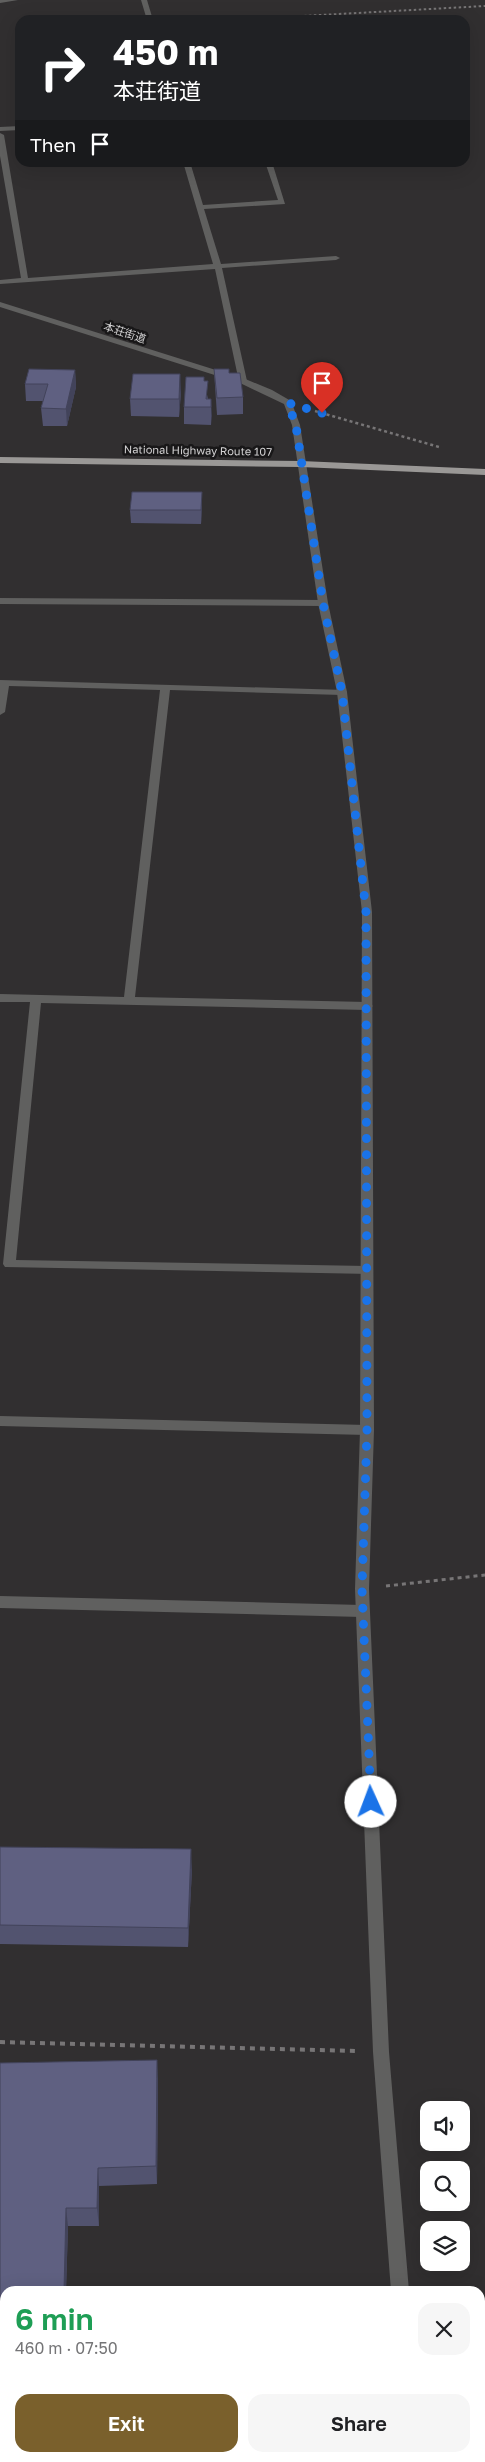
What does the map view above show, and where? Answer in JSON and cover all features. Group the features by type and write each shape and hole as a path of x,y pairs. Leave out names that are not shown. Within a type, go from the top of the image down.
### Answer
{"highway":[{"name":"National Highway Route 107","path":"0,460 300,464 485,472"}],"street":[{"path":"0,1 15,0"},
{"path":"144,0 148,15"},
{"path":"0,129 15,128"},
{"path":"0,134 25,281"},
{"path":"188,167 218,267 243,381"},
{"path":"201,207 282,202 270,167"},
{"path":"0,282 336,258"},
{"name":"本荘街道","path":"0,304 243,381 269,392 288,403"},
{"path":"288,403 296,426 300,464 323,603 342,692 366,912 367,1430 362,1611 381,2052 400,2286"},
{"path":"0,601 323,603"},
{"path":"0,712 2,683 342,692"},
{"path":"129,1001 165,688"},
{"path":"0,998 367,1006"},
{"path":"36,998 9,1264 367,1271"},
{"path":"0,1420 367,1430"},
{"path":"0,1602 362,1611"}],"path":[{"path":"320,15 485,6"},
{"path":"288,403 441,448"},
{"path":"362,1589 485,1575"},
{"path":"0,2042 381,2052"}],"building":[{"path":"29,369 75,370 66,409 41,408 48,384 25,384"},
{"path":"214,369 229,369 229,373 240,373 243,397 217,398"},
{"path":"133,374 180,374 179,399 130,399"},
{"path":"186,377 204,377 204,381 208,381 206,399 211,399 211,407 184,407"},
{"path":"132,492 202,492 201,510 130,510"},
{"path":"0,1847 191,1849 188,1928 0,1925"},
{"path":"157,2060 156,2166 98,2168 97,2208 66,2208 64,2286 0,2286 0,2063"}],"route":[{"path":"322,413 288,403 296,426 300,464 323,603 342,692 366,912 367,1430 362,1589 371,1802"}]}
